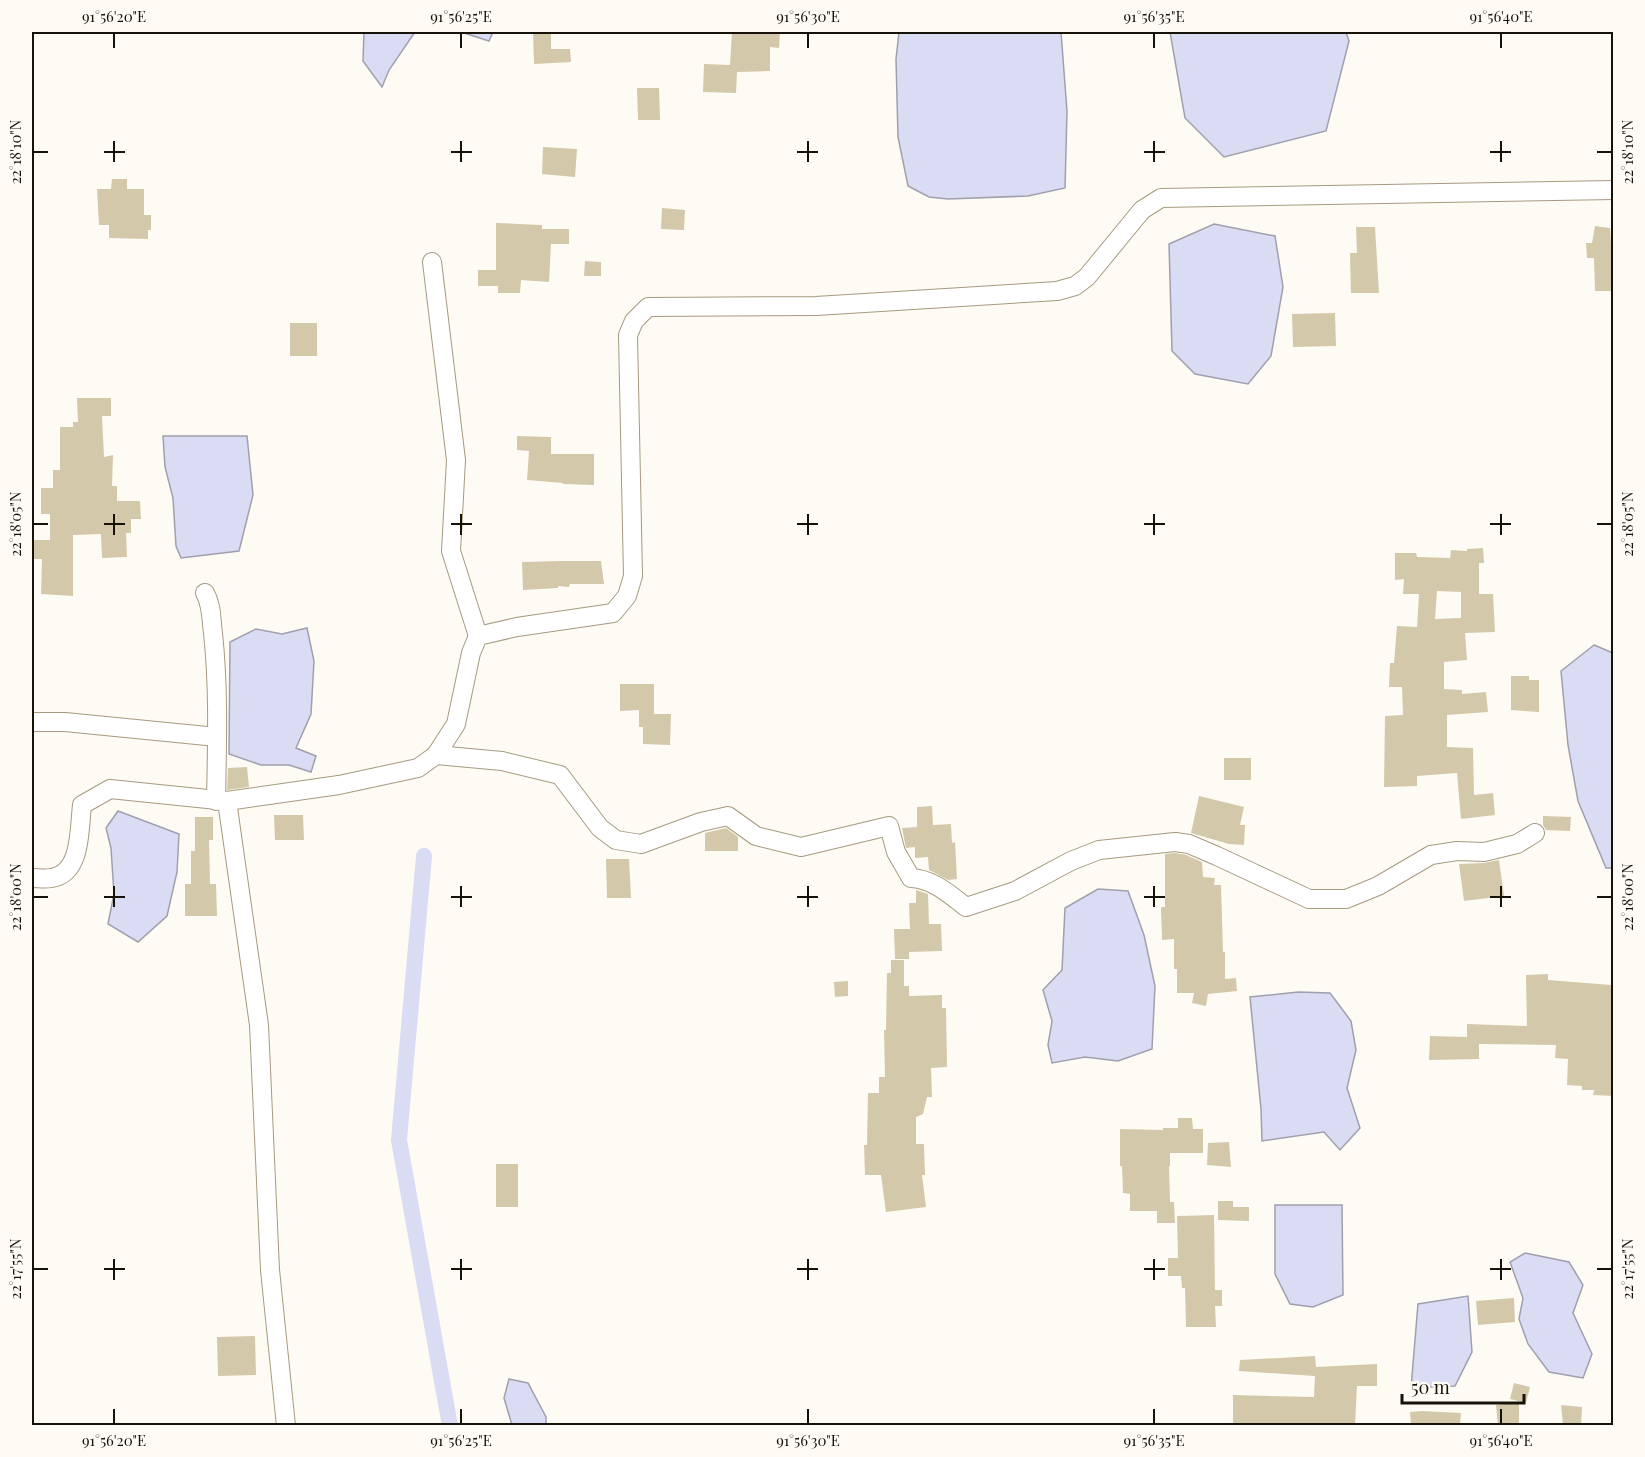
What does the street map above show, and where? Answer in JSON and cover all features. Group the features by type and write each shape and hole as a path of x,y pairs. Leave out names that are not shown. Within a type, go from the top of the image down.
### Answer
{"street":[{"path":"478,636 517,627 613,613 627,596 633,576 628,335 634,321 648,307 816,306 1057,291 1075,286 1088,277 1142,210 1161,198 1614,190"},
{"path":"32,878 51,878 66,873 74,860 82,805 110,789 222,801 339,785 407,771 418,768 436,755 456,724 471,653 478,636 451,551 456,460 432,262"},
{"path":"204,593 209,600 215,651 222,801 259,1025 270,1270 286,1425"},
{"path":"32,722 65,722 218,736"},
{"path":"436,755 502,761 560,775 600,828 616,840 640,844 701,822 728,816 756,836 801,847 889,826 896,852 911,878 922,878 943,889 966,907 1015,891 1071,861 1099,850 1175,842 1189,844 1309,899 1346,899 1378,886 1431,855 1457,851 1484,852 1517,844 1535,833"}],"water":[{"path":"364,32 415,32 389,70 382,87 363,61"},
{"path":"461,32 493,32 489,41"},
{"path":"899,32 1061,32 1067,111 1065,188 1028,196 948,199 929,197 908,186 898,137 896,59"},
{"path":"1170,32 1346,32 1349,41 1326,131 1224,157 1185,118"},
{"path":"1214,224 1275,236 1283,287 1271,356 1248,384 1195,374 1172,351 1169,244"},
{"path":"163,436 247,436 253,495 239,551 181,558 176,546 173,498 165,467"},
{"path":"307,628 314,661 311,714 296,748 316,756 311,772 289,765 261,765 229,754 230,642 256,629 282,634"},
{"path":"1594,645 1613,653 1613,868 1606,868 1578,801 1568,745 1561,671"},
{"path":"118,811 179,834 177,872 167,916 138,942 108,924 114,894 111,848 106,828"},
{"path":"1098,889 1128,891 1144,935 1155,986 1152,1049 1118,1061 1085,1057 1052,1063 1048,1045 1052,1021 1043,990 1062,970 1065,908"},
{"path":"1298,992 1330,993 1351,1021 1356,1050 1347,1088 1360,1128 1340,1150 1324,1132 1262,1141 1250,997"},
{"path":"1275,1205 1342,1205 1343,1295 1313,1307 1290,1304 1275,1274"},
{"path":"1525,1253 1569,1262 1583,1285 1573,1313 1592,1354 1583,1378 1549,1372 1528,1344 1519,1319 1523,1298 1510,1262"},
{"path":"1468,1296 1472,1352 1455,1386 1411,1388 1418,1304"},
{"path":"509,1379 528,1383 546,1417 546,1425 512,1425 504,1398"}],"building":[{"path":"533,32 551,32 551,49 570,49 571,62 534,64"},
{"path":"732,32 780,32 779,48 770,47 770,71 737,72 736,93 703,92 704,64 730,65"},
{"path":"637,88 659,88 660,120 638,120"},
{"path":"543,147 577,149 575,177 542,174"},
{"path":"112,179 127,179 127,189 144,189 144,215 151,215 151,230 148,230 148,239 109,238 109,225 99,225 97,189 111,189"},
{"path":"662,208 685,210 684,230 661,229"},
{"path":"496,223 542,225 542,229 569,229 569,244 551,244 549,282 521,280 520,293 498,293 498,286 478,286 478,270 496,270"},
{"path":"1595,226 1610,228 1614,291 1595,291 1594,258 1587,258 1586,243 1592,243"},
{"path":"1356,227 1375,227 1379,293 1351,293 1350,253 1357,253"},
{"path":"585,261 601,262 601,276 584,276"},
{"path":"1335,313 1336,346 1293,347 1292,314"},
{"path":"290,323 317,323 317,356 290,356"},
{"path":"77,398 111,398 111,416 102,416 104,457 113,455 112,486 117,486 117,501 140,501 141,519 131,519 131,533 126,533 127,557 102,558 101,534 73,535 73,596 41,594 42,559 32,559 32,540 50,540 50,514 41,514 41,488 53,488 53,470 60,470 60,427 73,427 73,422 78,422"},
{"path":"517,436 551,437 551,454 594,454 594,485 527,480 529,451 517,450"},
{"path":"1483,548 1484,563 1479,563 1479,594 1493,594 1495,632 1465,633 1467,660 1444,662 1444,689 1462,690 1462,694 1486,692 1488,712 1447,715 1447,747 1473,748 1474,795 1493,793 1495,815 1461,819 1457,773 1417,776 1417,786 1384,787 1385,716 1403,715 1402,687 1389,687 1390,663 1394,663 1397,626 1417,627 1419,594 1403,594 1404,579 1395,580 1395,553 1416,553 1417,557 1450,558 1451,550 1467,551 1467,549","holes":["1437,591 1461,592 1461,618 1435,619"]},
{"path":"601,561 604,584 570,584 569,587 523,590 522,562"},
{"path":"1511,676 1529,676 1529,680 1539,680 1539,712 1511,710"},
{"path":"620,684 654,684 654,714 671,714 670,745 643,744 643,727 639,727 639,710 620,711"},
{"path":"1224,758 1251,758 1251,780 1224,780"},
{"path":"247,767 249,787 227,790 228,768"},
{"path":"1199,796 1244,807 1240,825 1245,825 1244,845 1229,844 1191,833"},
{"path":"932,806 933,825 951,824 952,843 955,842 957,879 948,880 929,870 928,857 915,858 915,847 906,848 902,828 917,827 917,807"},
{"path":"274,815 303,815 304,840 275,840"},
{"path":"1543,816 1571,817 1570,831 1546,830 1543,825"},
{"path":"195,817 213,817 213,840 209,840 210,884 216,884 217,916 185,916 185,884 191,884 191,851 195,851"},
{"path":"726,828 738,837 738,851 705,851 705,833"},
{"path":"1175,853 1202,862 1203,877 1215,878 1214,885 1221,885 1225,979 1236,978 1237,991 1208,994 1206,1006 1192,1003 1194,993 1177,993 1174,939 1162,940 1161,907 1165,907 1165,854"},
{"path":"606,859 629,859 631,898 607,898"},
{"path":"1499,860 1504,896 1464,901 1459,864"},
{"path":"916,890 928,894 929,924 941,924 942,951 909,952 909,959 895,959 894,929 910,929 909,903 916,903"},
{"path":"891,960 904,960 904,986 909,986 909,996 942,995 942,1008 946,1008 947,1067 931,1068 932,1097 927,1097 923,1114 916,1117 916,1144 924,1144 925,1175 922,1175 926,1207 886,1212 881,1175 865,1175 864,1145 867,1145 868,1093 879,1093 879,1077 885,1077 884,1030 886,1030 887,973 891,973"},
{"path":"1548,974 1548,980 1611,985 1611,998 1614,998 1614,1096 1593,1095 1594,1090 1582,1090 1582,1086 1567,1085 1568,1059 1555,1058 1556,1045 1479,1044 1479,1059 1429,1060 1430,1036 1467,1037 1467,1024 1527,1026 1526,975"},
{"path":"848,981 848,996 835,997 834,982"},
{"path":"1178,1118 1192,1118 1193,1129 1203,1129 1203,1153 1170,1153 1170,1202 1174,1202 1175,1223 1157,1223 1157,1211 1130,1211 1130,1194 1123,1193 1120,1129 1178,1128"},
{"path":"1229,1142 1231,1167 1207,1165 1208,1143"},
{"path":"496,1164 518,1164 518,1207 496,1207"},
{"path":"1218,1201 1233,1201 1233,1207 1249,1207 1249,1221 1218,1220"},
{"path":"1214,1215 1215,1290 1222,1290 1222,1306 1215,1306 1216,1327 1186,1327 1185,1288 1182,1288 1181,1276 1168,1276 1168,1258 1178,1258 1177,1216"},
{"path":"1514,1298 1515,1322 1478,1325 1476,1301"},
{"path":"255,1336 256,1375 218,1376 217,1337"},
{"path":"1315,1356 1316,1367 1377,1364 1377,1386 1357,1386 1355,1425 1233,1425 1233,1395 1314,1397 1315,1376 1239,1371 1240,1360"},
{"path":"1514,1383 1530,1387 1526,1403 1510,1399"},
{"path":"1519,1402 1519,1425 1498,1425 1496,1405"},
{"path":"1561,1405 1582,1407 1581,1425 1563,1425"},
{"path":"1410,1412 1461,1413 1460,1425 1411,1425"}],"waterway":[{"path":"424,856 399,1140 450,1426"}]}
